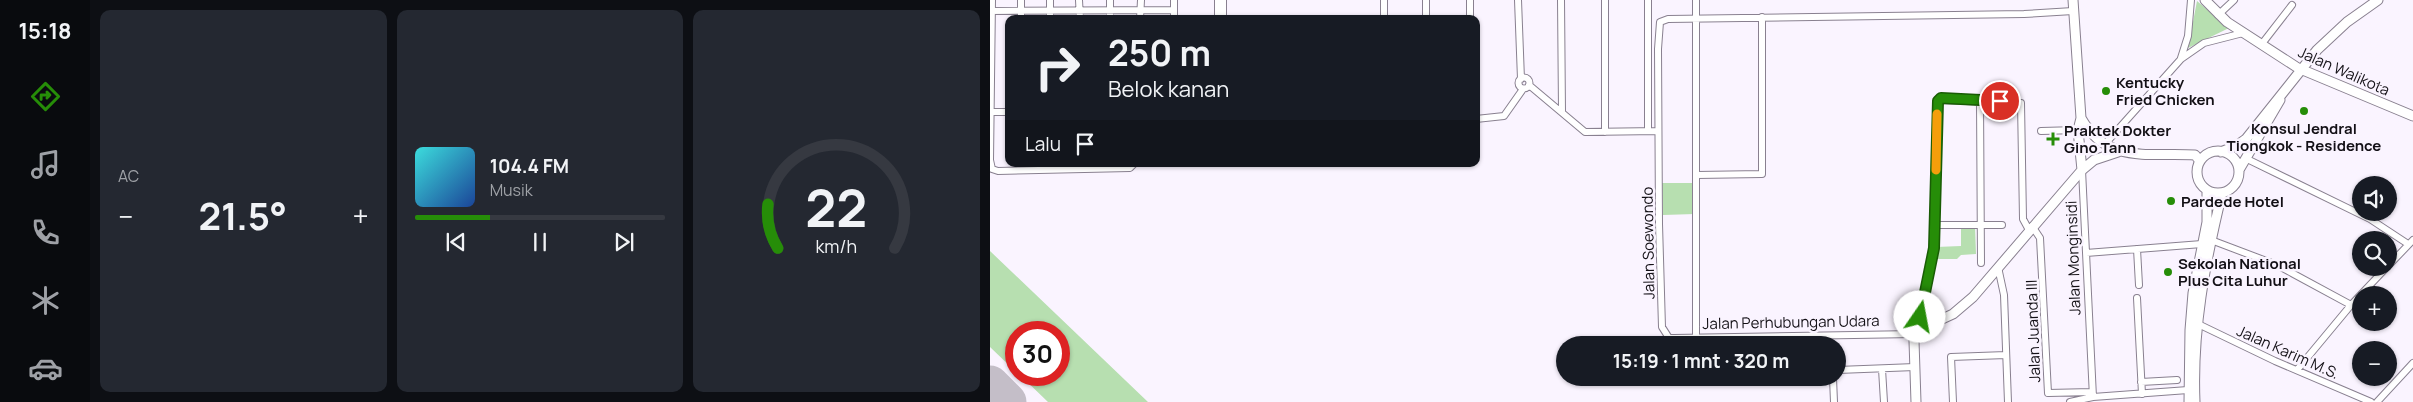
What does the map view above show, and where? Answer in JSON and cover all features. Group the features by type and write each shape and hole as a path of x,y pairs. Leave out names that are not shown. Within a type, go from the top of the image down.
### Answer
{"main road":[{"name":"Jalan Monginsidi","path":"2073,0 2081,118 2078,130 2082,170"},
{"name":"Jalan Walikota","path":"2205,0 2218,15 2261,45 2302,70 2412,114"},
{"path":"2207,190 2222,193 2233,187 2245,158 2283,95 2302,70 2332,36 2378,0"},
{"path":"2189,402 2190,330 2202,244 2207,222 2207,190 2197,174 2200,162 2207,154 2221,152 2246,139 2271,105 2283,95"},
{"path":"2081,118 2086,127 2105,144 2118,152 2147,155 2195,155 2200,162"},
{"name":"Jalan Perhubungan Udara","path":"1917,332 1958,311 1973,297 2082,170 2094,160 2118,152"},
{"path":"2221,152 2230,155 2236,161 2239,170"},
{"path":"2195,402 2196,324 2211,240 2222,193"},
{"path":"1916,402 1914,341 1917,332"}],"street":[{"path":"992,0 991,167 995,171 1025,167 1062,172 1098,167 1131,167"},
{"path":"1021,0 1021,15"},
{"path":"1050,0 1050,15"},
{"path":"1079,0 1080,15"},
{"path":"1110,0 1110,15"},
{"path":"1140,15 1141,0"},
{"path":"1174,0 1174,15"},
{"path":"1218,0 1218,15"},
{"path":"1223,0 1223,15"},
{"path":"1384,0 1384,15"},
{"path":"1426,0 1426,15"},
{"path":"1470,0 1470,15"},
{"path":"1480,119 1504,116 1526,87 1526,78 1521,79 1518,0"},
{"path":"1561,0 1562,111"},
{"path":"1604,0 1605,132"},
{"path":"1648,0 1648,131"},
{"path":"1696,0 1696,336"},
{"path":"2181,59 2188,36 2191,0"},
{"path":"2218,15 2234,0"},
{"path":"2261,45 2292,5"},
{"path":"991,11 1021,15 1050,15 1080,11 1174,10"},
{"path":"1696,19 2024,14 2073,11"},
{"path":"1697,175 1762,174 1762,17"},
{"name":"Jalan Soewondo","path":"1668,336 1662,324 1658,224 1658,28 1660,22 1665,19 1696,19"},
{"path":"2105,144 2181,59 2204,43 2243,33"},
{"path":"1526,87 1562,111 1582,131 1658,131"},
{"path":"1917,332 1934,248 1938,101 1941,98 2020,102 2022,105 2023,219 2031,228"},
{"path":"1980,100 1981,263"},
{"path":"991,112 1005,112"},
{"path":"2041,131 2078,130"},
{"path":"2245,158 2370,219 2411,242 2397,257"},
{"path":"1062,167 1062,172"},
{"name":"Jalan Monginsidi","path":"2082,170 2092,394"},
{"path":"1935,225 2002,225"},
{"name":"Jalan Juanda III","path":"2031,228 2040,238 2048,392 2092,394"},
{"path":"2211,240 2278,265 2351,305"},
{"path":"2086,254 2202,244"},
{"path":"2137,249 2139,286"},
{"path":"1998,267 2004,295 2008,402"},
{"path":"2297,370 2351,305 2379,276"},
{"path":"2137,298 2142,394"},
{"name":"Jalan Karim M.S.","path":"2196,324 2371,402"},
{"name":"Jalan Perhubungan Udara","path":"1740,336 1917,332"},
{"path":"1953,402 1951,357 2006,355"},
{"path":"2377,402 2413,363"},
{"path":"1846,370 1915,367"},
{"path":"1882,369 1884,402"},
{"path":"2141,382 2177,380"},
{"path":"1833,386 1834,402"},
{"path":"2070,402 2092,394 2115,399 2142,394 2188,390"}],"green space":[{"path":"2197,1 2229,28 2188,48"},
{"path":"1662,183 1694,183 1695,214 1663,215"},
{"path":"1961,226 1975,226 1976,254 1961,255 1957,259 1935,259 1936,247 1961,246"},
{"path":"990,251 1063,321 1005,321 1005,361 990,347"},
{"path":"1070,327 1148,402 1048,402 1031,386 1070,386"}],"runway":[{"path":"990,385 1007,402"}],"slow traffic":[{"path":"1936,170 1937,114"}],"place":[{"name":"Kentucky Fried Chicken","path":"2106,91"},
{"name":"Konsul Jendral Tiongkok - Residence","path":"2304,111"},
{"name":"Praktek Dokter Gino Tann","path":"2053,139"},
{"name":"Pardede Hotel","path":"2171,201"},
{"name":"Sekolah National Plus Cita Luhur","path":"2168,272"}],"route":[{"path":"1920,317 1934,248 1938,100 1941,98 2000,101"}]}
